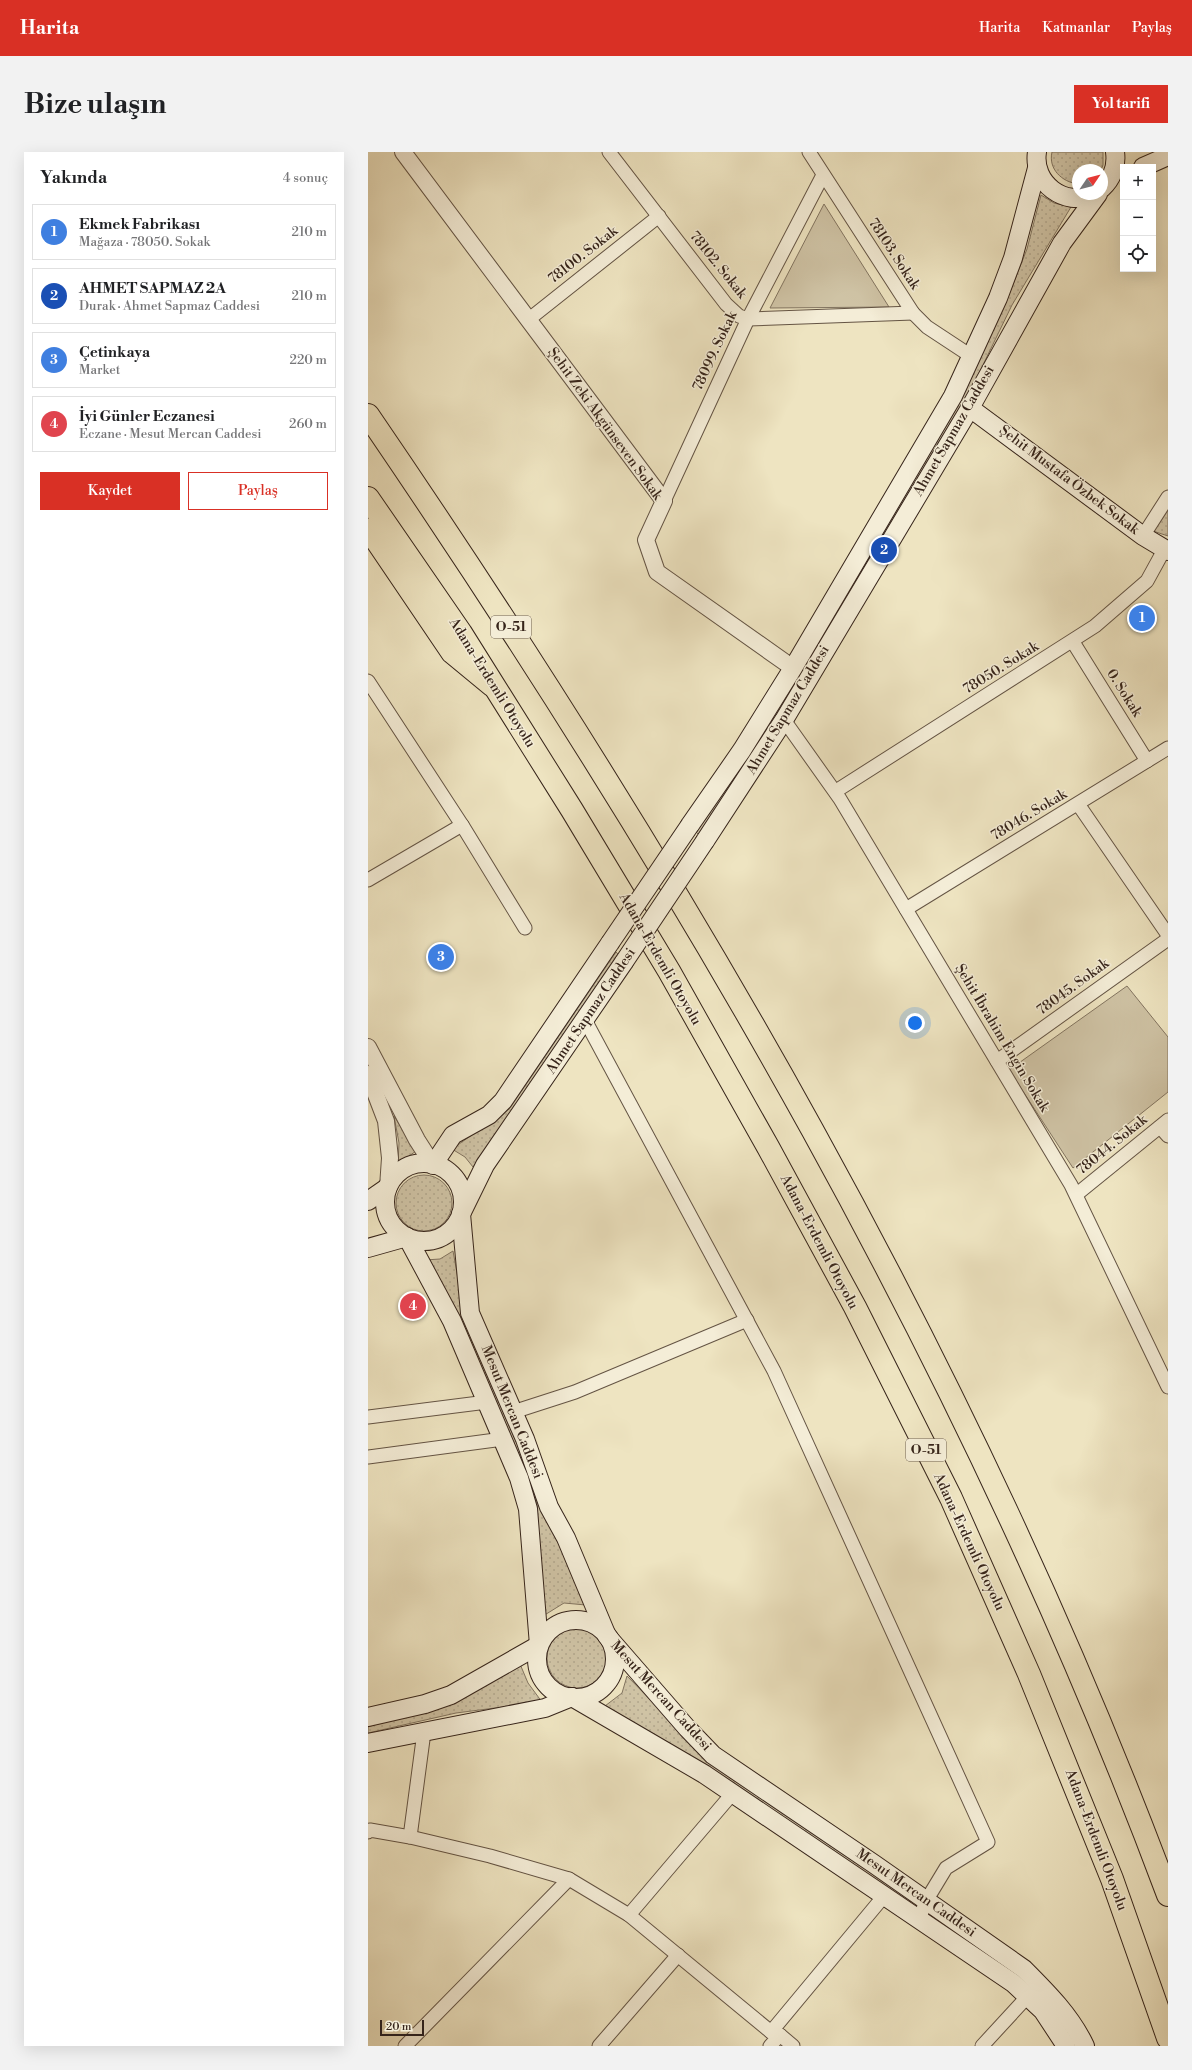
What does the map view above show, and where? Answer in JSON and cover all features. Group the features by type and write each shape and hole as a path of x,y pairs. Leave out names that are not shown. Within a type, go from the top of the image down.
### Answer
{"highway":[{"name":"O-51","path":"368,415 525,648 648,845 756,1026 867,1228 960,1411 1049,1604 1122,1775 1168,1895"},
{"name":"Adana-Erdemli Otoyolu","path":"368,498 461,633 572,810 665,965 764,1140 855,1307 940,1477 1032,1681 1112,1879 1168,2038"}],"main road":[{"path":"1028,152 1037,160 1043,180 1052,190 1064,197 1072,198"},
{"path":"1108,182 1115,167 1115,152"},
{"path":"1150,164 1168,156"},
{"name":"Ahmet Sapmaz Caddesi","path":"433,1164 453,1136 489,1115 503,1101 690,824 742,750 793,668 953,396 998,298 1014,258 1037,160"},
{"name":"Ahmet Sapmaz Caddesi","path":"1108,186 1120,179"},
{"name":"Ahmet Sapmaz Caddesi","path":"461,1214 485,1165 624,962 784,720 970,408 1062,242 1093,200"},
{"name":"Şehit Mustafa Özbek Sokak","path":"970,408 1143,536 1166,551"},
{"path":"368,529 452,653 497,690"},
{"path":"422,1163 433,1164 443,1168 458,1183 462,1198 461,1214 455,1226 445,1235 433,1240 420,1241 407,1237 394,1226 386,1211 385,1199 393,1178 401,1170 411,1165 422,1163"},
{"path":"368,1201 388,1188"},
{"name":"Mesut Mercan Caddesi","path":"461,1214 470,1313 513,1412 549,1507 566,1538 607,1636 687,1728 712,1754 926,1900 1024,1969 1046,1990 1062,2010 1085,2046"},
{"path":"368,1248 407,1237"},
{"name":"Mesut Mercan Caddesi","path":"407,1237 452,1321 519,1478 528,1509 539,1645"},
{"path":"368,1743 545,1708 572,1698 584,1697 596,1692 606,1684 612,1673 614,1660 613,1648 607,1636 599,1627 588,1622 576,1620 564,1621 554,1626 545,1635 539,1645 536,1657 538,1669 550,1688 560,1694 572,1698"},
{"path":"368,1717 425,1704 451,1695 539,1645"},
{"name":"Mesut Mercan Caddesi","path":"572,1698 704,1774 1013,1983 1043,2011 1066,2046"}],"street":[{"name":"Şehit Zeki Akgünseven Sokak","path":"403,152 664,501 646,540 657,572 793,668"},
{"name":"78102. Sokak","path":"609,152 726,304 739,316 748,319 913,313"},
{"name":"78103. Sokak","path":"809,152 913,313 927,326 971,356"},
{"name":"78099. Sokak","path":"664,501 748,319 824,175"},
{"name":"78100. Sokak","path":"528,320 659,216"},
{"path":"1143,536 1168,498"},
{"name":"78050. Sokak","path":"836,792 1073,642 1095,626 1147,581 1166,551"},
{"name":"0. Sokak","path":"1073,642 1147,761"},
{"path":"368,681 462,825 525,928"},
{"name":"Şehit İbrahim Engin Sokak","path":"784,720 836,792 1076,1194 1168,1387"},
{"name":"78046. Sokak","path":"906,909 1168,748"},
{"path":"1078,804 1168,935"},
{"path":"368,880 462,825"},
{"name":"78045. Sokak","path":"996,1061 1168,939"},
{"path":"585,1020 774,1371 988,1842 946,1868 926,1900 919,1920"},
{"path":"368,1047 417,1140 433,1164"},
{"path":"368,1074 386,1121 390,1158 388,1188"},
{"name":"78044. Sokak","path":"1076,1194 1165,1128"},
{"path":"513,1412 576,1392 747,1320"},
{"path":"368,1417 487,1402"},
{"path":"368,1457 503,1439"},
{"path":"410,1837 424,1732"},
{"path":"629,1915 732,1794"},
{"path":"368,1832 370,1830 410,1837 490,1856 569,1879 629,1915 793,2046"},
{"path":"405,2046 569,1879"},
{"path":"770,2046 776,2033 884,1896"},
{"path":"598,2046 678,1955"},
{"path":"982,2046 1027,1997"}],"shaded area":[{"path":"1052,152 1103,152 1103,164 1072,164 1072,183 1058,174 1054,169 1051,158"},
{"path":"1041,195 1054,203 1071,207 1012,305 964,404 756,750 699,835 696,832 753,747 959,401 1006,302 1027,249"},
{"path":"824,204 889,307 770,308"},
{"path":"1166,507 1168,509 1168,536 1153,531"},
{"path":"616,952 619,955 513,1113 473,1167 465,1157 452,1149 510,1108"},
{"path":"1127,986 1168,1037 1168,1092 1073,1168 1009,1070"},
{"path":"394,1116 416,1151 398,1164 399,1143"},
{"path":"418,1175 430,1175 440,1179 448,1187 452,1197 452,1209 448,1219 440,1227 430,1231 418,1231 408,1227 400,1219 396,1209 396,1197 400,1187 408,1179"},
{"path":"453,1251 464,1312 586,1605 564,1603 543,1616 537,1504 529,1479 425,1260 440,1259"},
{"path":"571,1628 583,1628 594,1633 602,1641 607,1652 605,1670 594,1683 583,1688 571,1688 560,1683 552,1675 547,1664 547,1652 552,1641 560,1633"},
{"path":"520,1664 528,1683 542,1702 456,1713 368,1733 368,1727 454,1700"},
{"path":"627,1676 713,1764 914,1898 908,1904 708,1770 605,1706 622,1693"}],"place":[{"name":"AHMET SAPMAZ 2A","path":"884,550"},
{"name":"Ekmek Fabrikası","path":"1142,618"},
{"name":"Çetinkaya","path":"441,957"},
{"name":"İyi Günler Eczanesi","path":"413,1306"}]}
